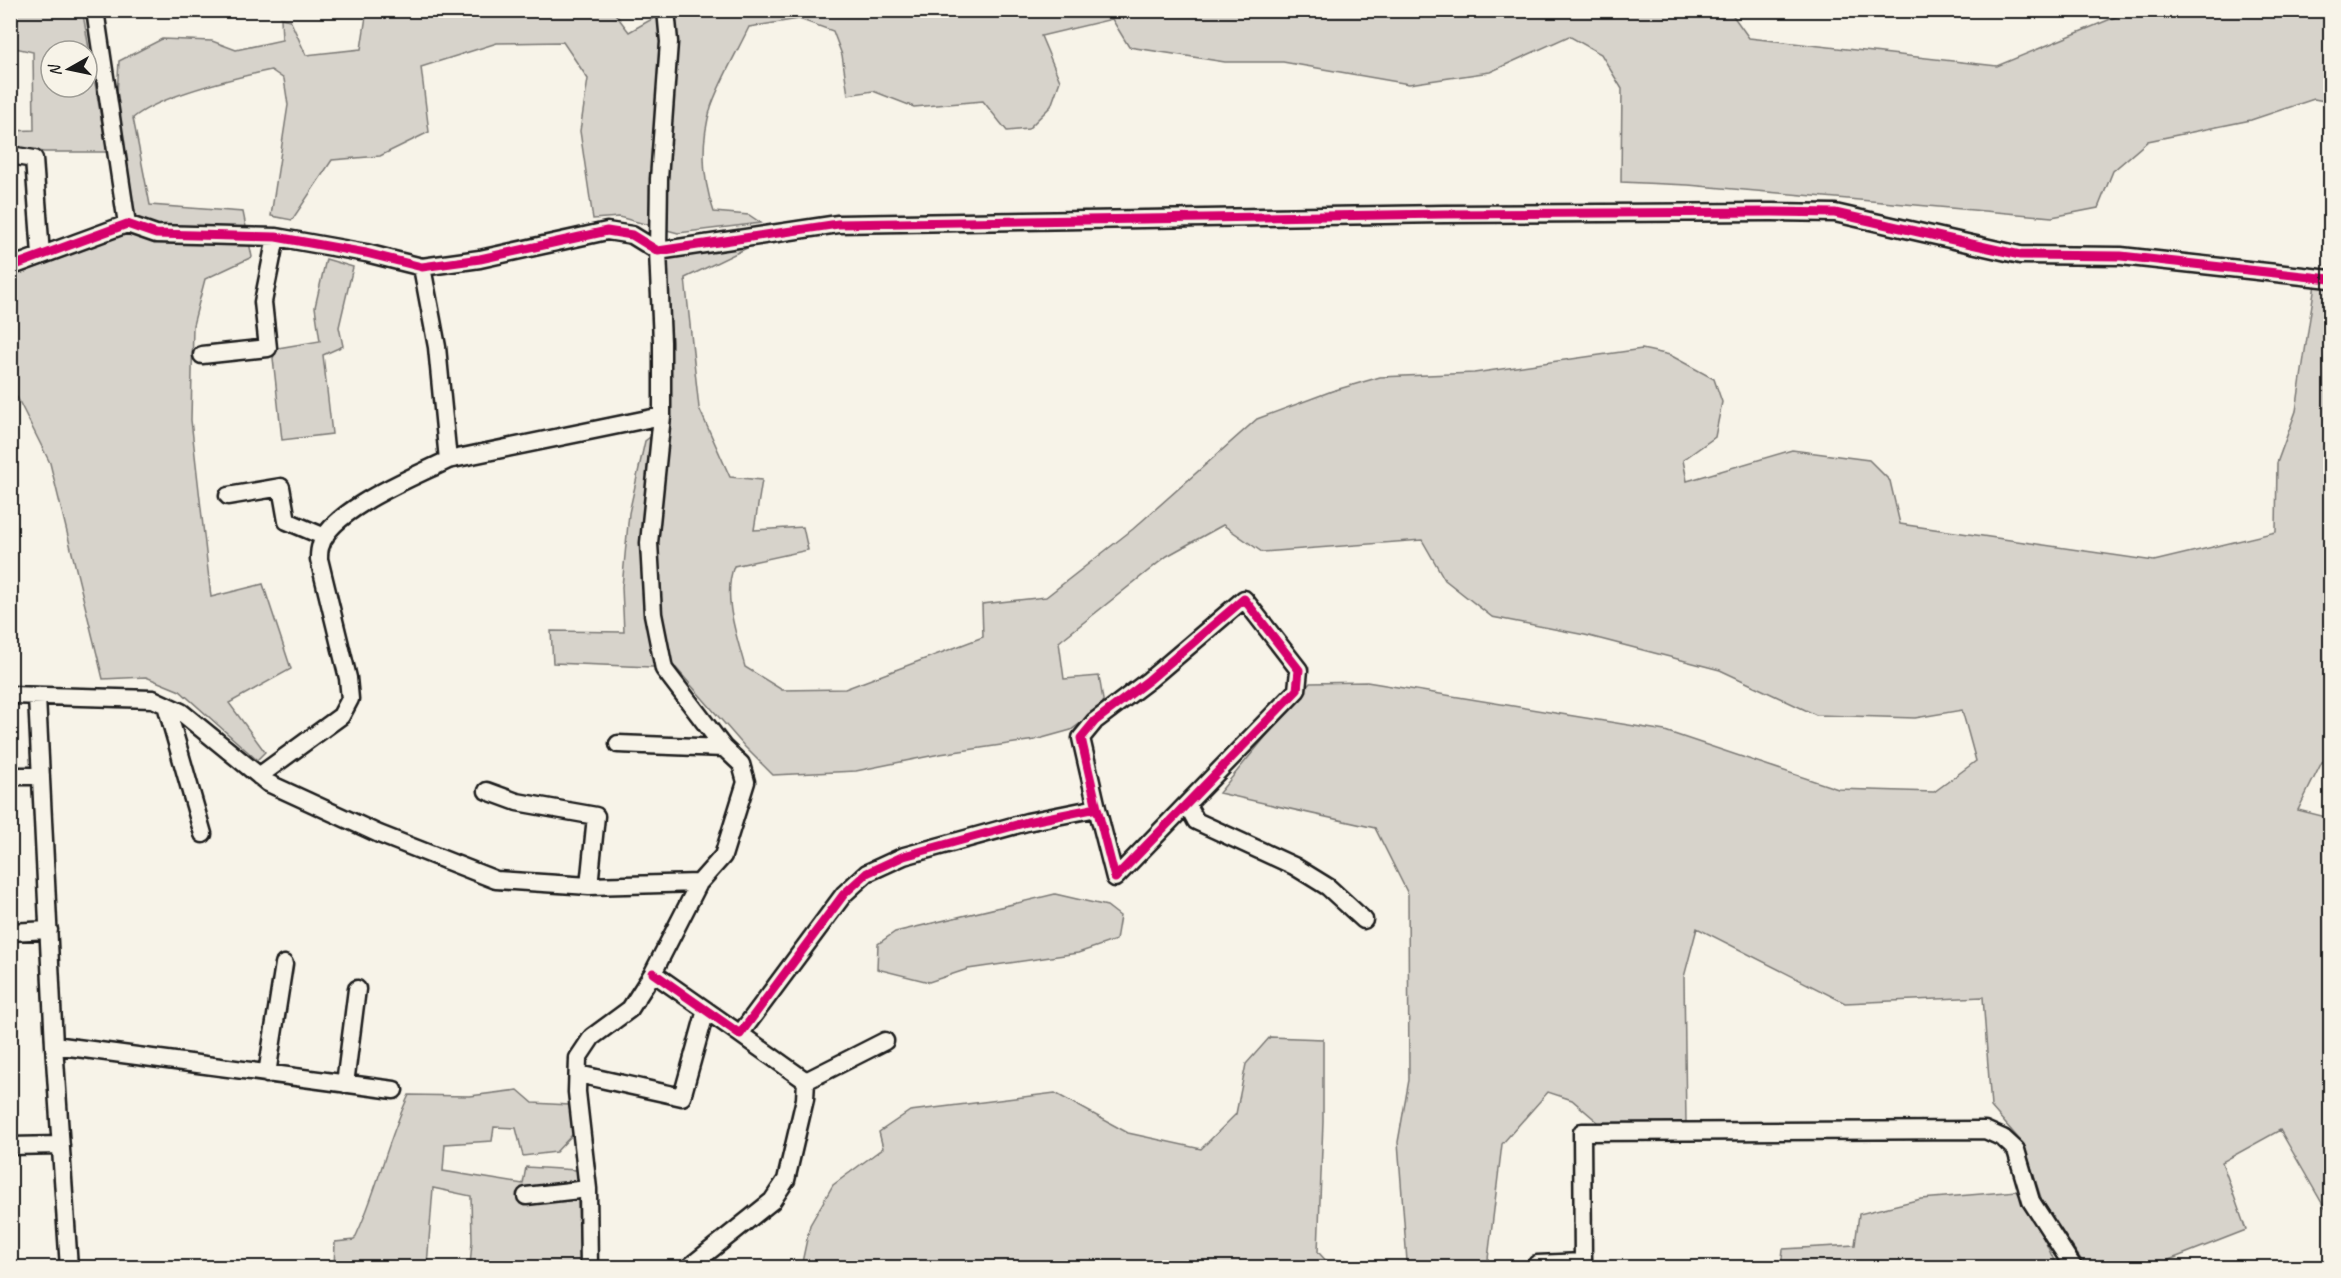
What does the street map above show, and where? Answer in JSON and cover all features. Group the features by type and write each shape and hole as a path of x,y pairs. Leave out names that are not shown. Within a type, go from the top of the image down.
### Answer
{"street":[{"path":"95,10 127,224"},
{"path":"589,1268 588,1189 577,1092 579,1058 592,1037 630,1009 653,973 699,883 723,856 746,782 741,764 724,748 664,669 653,614 649,543 662,416 658,251 659,178 669,42 666,10"},
{"path":"10,155 34,159 41,255"},
{"path":"10,267 127,224 156,234 276,237 366,253 422,267 480,259 607,231 632,235 658,251 838,224 1444,214 1835,213 2020,255 2121,256 2331,279"},
{"path":"202,355 268,348 263,302 276,237"},
{"path":"422,267 437,346 448,460"},
{"path":"260,776 341,716 350,699 348,678 319,559 321,543 333,525 351,509 448,460 662,416"},
{"path":"228,496 281,487 287,521 325,537"},
{"path":"1244,599 1299,670 1297,690 1115,878 1097,808 1081,738 1095,721 1149,680 1244,599"},
{"path":"10,695 153,699 181,712 268,783 379,834 495,880 590,886 699,883"},
{"path":"37,697 54,1046 69,1268"},
{"path":"166,705 203,834"},
{"path":"618,744 724,748"},
{"path":"10,776 41,776"},
{"path":"487,791 517,802 596,816 590,886"},
{"path":"1187,804 1196,821 1293,866 1328,886 1364,920"},
{"path":"740,1034 844,894 867,873 904,856 1028,822 1097,808"},
{"path":"10,933 49,930"},
{"path":"267,1074 284,964"},
{"path":"653,973 806,1082"},
{"path":"345,1084 357,989"},
{"path":"578,1074 682,1097 706,1010"},
{"path":"806,1082 885,1041"},
{"path":"54,1046 394,1090"},
{"path":"688,1268 772,1201 786,1179 805,1099 806,1082"},
{"path":"1537,1264 1582,1262 1582,1132 1985,1130 2004,1138 2016,1150 2031,1201 2074,1268"},
{"path":"10,1146 61,1145"},
{"path":"526,1196 588,1189"}],"shaded area":[{"path":"11,10 74,11 83,14 87,39 39,39 39,99 98,99 107,152 44,152 11,146 11,131 34,130 33,52 11,47"},
{"path":"367,10 613,11 629,32 668,10 1729,10 1749,38 1997,66 2130,11 2330,11 2330,102 2314,99 2251,120 2148,141 2113,171 2098,208 2052,217 1688,185 1621,182 1622,89 1601,54 1569,36 1490,72 1409,84 1283,62 1225,62 1129,47 1112,19 1041,36 1060,81 1051,106 1028,129 1007,131 983,101 914,107 873,91 848,95 842,55 833,31 799,19 749,27 719,88 708,120 704,160 707,186 714,212 749,215 761,223 678,233 619,217 593,219 580,131 588,79 563,42 497,43 421,67 429,132 380,156 332,160 292,220 271,216 288,105 284,79 271,70 199,88 161,102 133,118 150,205 243,212 252,257 205,279 193,325 191,420 211,597 263,584 291,669 229,703 265,752 257,760 180,691 146,677 103,679 50,463 17,397 11,394 10,277 123,235 117,95 119,61 162,39 212,41 236,50 282,40 281,18 290,20 306,55 361,49"},
{"path":"753,245 685,278 699,408 730,477 762,480 754,530 803,527 808,550 734,566 731,578 732,617 745,667 782,690 845,689 983,637 982,604 1046,597 1133,529 1257,419 1332,391 1380,377 1474,373 1642,349 1670,355 1714,379 1722,402 1715,437 1683,460 1687,481 1792,450 1869,460 1890,481 1900,524 2154,561 2276,532 2277,463 2296,411 2315,284 2330,286 2330,760 2322,762 2298,810 2330,818 2330,1217 2280,1130 2222,1162 2246,1230 2169,1260 2170,1267 2086,1267 2042,1201 2024,1145 1991,1107 1983,997 1845,1003 1697,928 1684,977 1686,1124 1599,1123 1572,1100 1548,1092 1502,1144 1487,1267 1394,1267 1407,1261 1398,1142 1409,1080 1408,894 1375,828 1219,793 1310,683 1367,682 1665,731 1838,789 1934,792 1976,761 1962,710 1915,718 1816,715 1720,670 1585,635 1492,617 1445,580 1422,540 1262,552 1223,525 1167,556 1059,642 1064,679 1099,676 1104,706 1071,730 1035,740 940,754 856,771 773,775 745,747 676,668 553,663 551,631 624,632 622,587 629,513 645,441 670,422 666,256"},
{"path":"326,259 353,267 339,327 343,346 323,355 332,434 282,440 273,358 278,348 320,341 315,307"},
{"path":"1055,894 1107,906 1120,916 1116,940 1078,953 968,969 929,982 877,969 878,944 895,932"},
{"path":"1270,1037 1323,1039 1323,1122 1318,1252 1332,1267 801,1267 810,1225 833,1185 883,1148 879,1132 910,1111 1055,1093 1128,1133 1201,1149 1236,1114 1246,1064"},
{"path":"518,1090 533,1103 569,1105 573,1134 556,1152 523,1156 516,1128 494,1127 492,1141 445,1144 443,1171 523,1184 526,1167 577,1170 580,1267 470,1267 471,1196 433,1188 427,1266 432,1267 334,1268 335,1242 354,1240 409,1095 470,1096"},
{"path":"2017,1191 2057,1267 1781,1268 1783,1249 1855,1245 1859,1214 1921,1199"}],"cycle path":[{"path":"10,267 127,224 156,234 276,237 366,253 422,267 480,259 607,231 632,235 658,251 838,224 1444,214 1772,212 1835,213 2020,255 2121,256 2330,279"},
{"path":"653,973 740,1034 844,894 867,873 904,856 1027,822 1097,808 1081,738 1095,721 1149,680 1244,599 1299,670 1297,690 1115,878 1097,808"}]}
